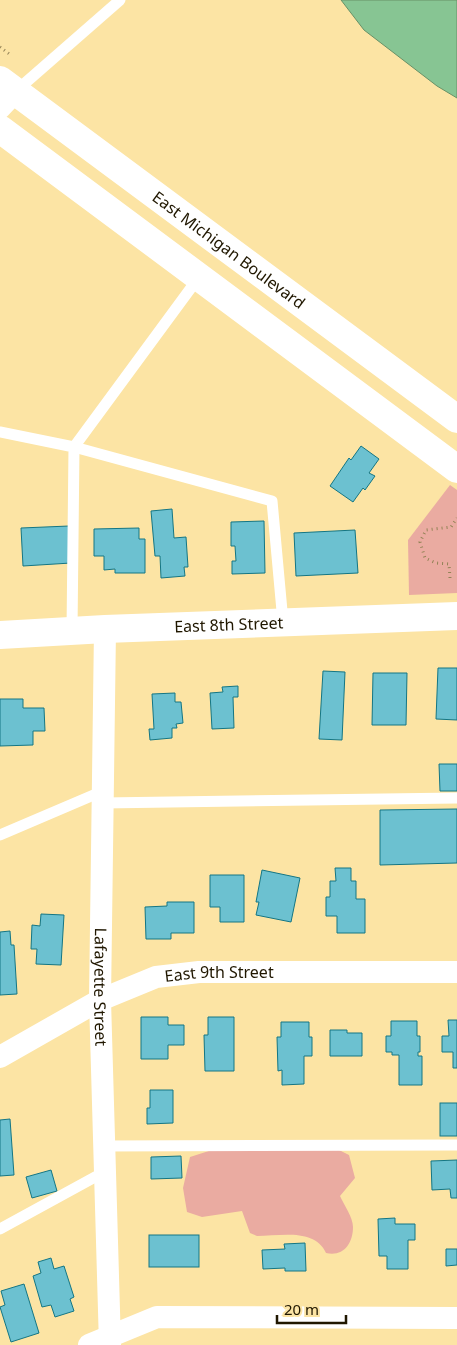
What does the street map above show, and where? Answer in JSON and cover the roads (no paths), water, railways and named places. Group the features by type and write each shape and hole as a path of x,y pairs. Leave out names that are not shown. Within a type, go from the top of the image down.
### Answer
{"main road":[{"name":"East Michigan Boulevard","path":"5,93 457,420"},
{"path":"0,129 457,468"},
{"name":"East 8th Street","path":"0,635 72,630 457,616"}],"street":[{"name":"Lafayette Street","path":"105,629 100,1000 110,1341"},
{"name":"East 9th Street","path":"0,1057 100,1000 156,976 199,972 457,972"},
{"path":"89,1345 110,1341 157,1317 457,1318"}],"lane":[{"path":"5,93 120,0"},
{"path":"72,630 74,447 199,277"},
{"path":"0,432 74,447 272,501 284,622"},
{"path":"0,835 103,797 457,798"},
{"path":"105,1146 457,1145"},
{"path":"0,1229 106,1172"}]}
